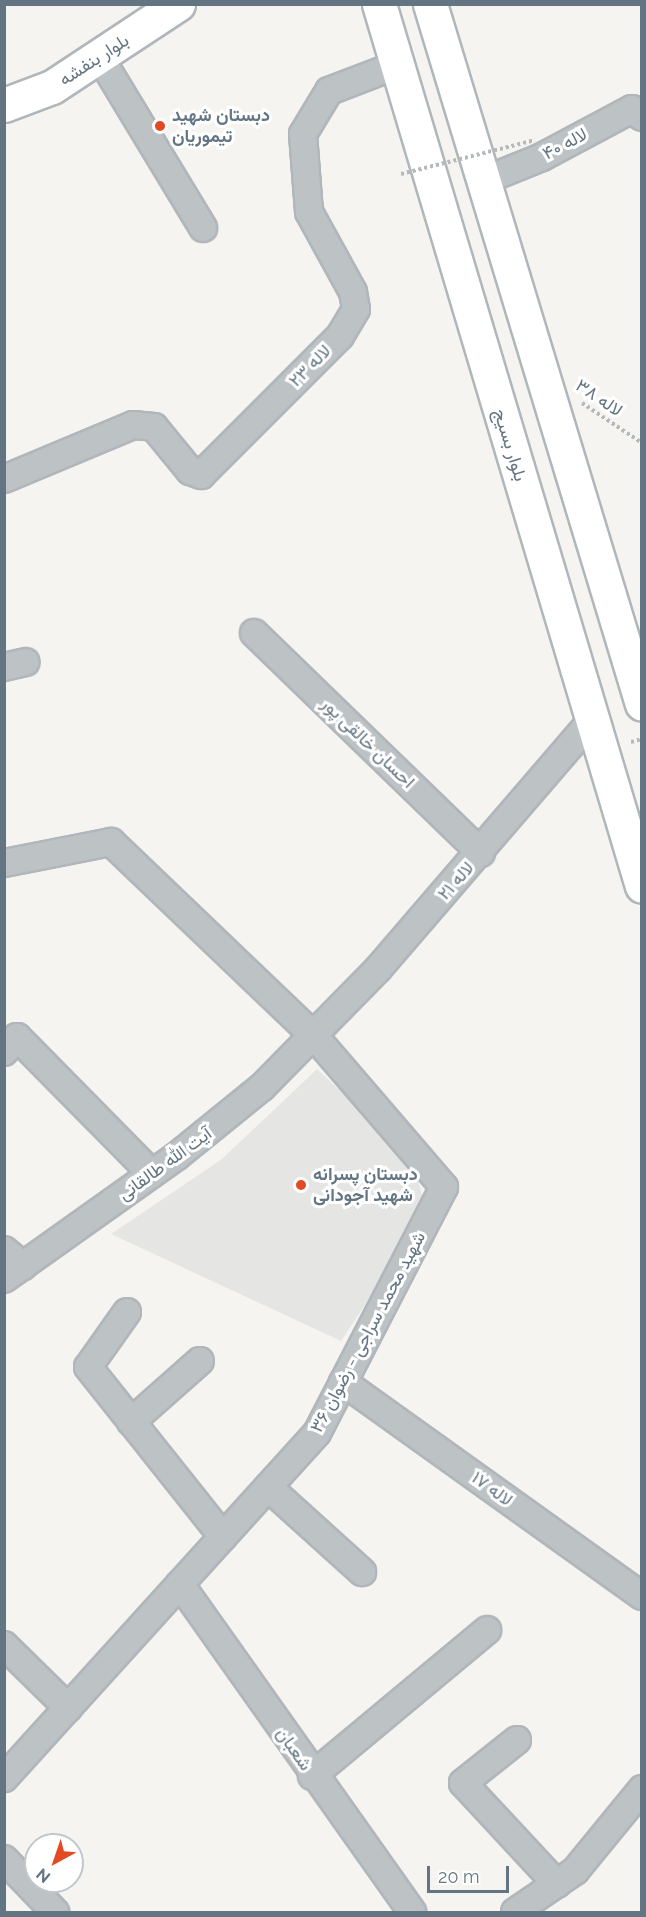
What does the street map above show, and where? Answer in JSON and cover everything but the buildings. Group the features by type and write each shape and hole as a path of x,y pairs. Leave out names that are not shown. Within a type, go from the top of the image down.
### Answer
{"main road":[{"name":"بلوار بنفشه","path":"4,105 52,87 178,4"},
{"name":"بلوار بسیج","path":"379,4 642,886"},
{"path":"430,4 542,375 635,658 642,704"}],"street":[{"path":"99,56 203,228"},
{"name":"لاله ۲۳","path":"4,479 133,424 154,427 190,471 201,475 340,336 356,309 353,292 309,212 303,134 329,91 398,65"},
{"name":"لاله ۴۰","path":"483,181 542,157 632,109 642,117"},
{"name":"احسان خالقی پور","path":"254,633 481,853"},
{"name":"لاله ۲۱","path":"315,1037 481,853 592,720"},
{"path":"4,863 111,842 315,1037"},
{"path":"4,1053 17,1037 152,1174"},
{"name":"آیت الله طالقانی","path":"11,1265 152,1174 218,1125 315,1037"},
{"name":"شهید محمد سراجی - رضوان ۳۶","path":"4,1778 317,1433 444,1186 315,1037"},
{"path":"127,1312 88,1367 223,1537"},
{"path":"131,1422 200,1361"},
{"name":"لاله ۱۷","path":"343,1382 642,1596"},
{"path":"268,1487 362,1572"},
{"name":"شعبان","path":"180,1584 312,1776 412,1912"},
{"path":"312,1776 487,1630"},
{"path":"4,1645 68,1708"},
{"path":"517,1740 463,1783 557,1884"},
{"path":"515,1912 575,1871 642,1789"},
{"path":"4,1859 55,1912"}],"path":[{"path":"401,174 535,140"},
{"name":"لاله ۳۸","path":"542,375 642,443"}],"shaded area":[{"name":"دبستان پسرانه شهید آجودانی","path":"317,1069 411,1156 427,1212 341,1341 111,1234 222,1159"}],"place":[{"name":"دبستان شهید تیموریان","path":"160,126"},
{"name":"دبستان پسرانه شهید آجودانی","path":"301,1185"}]}
